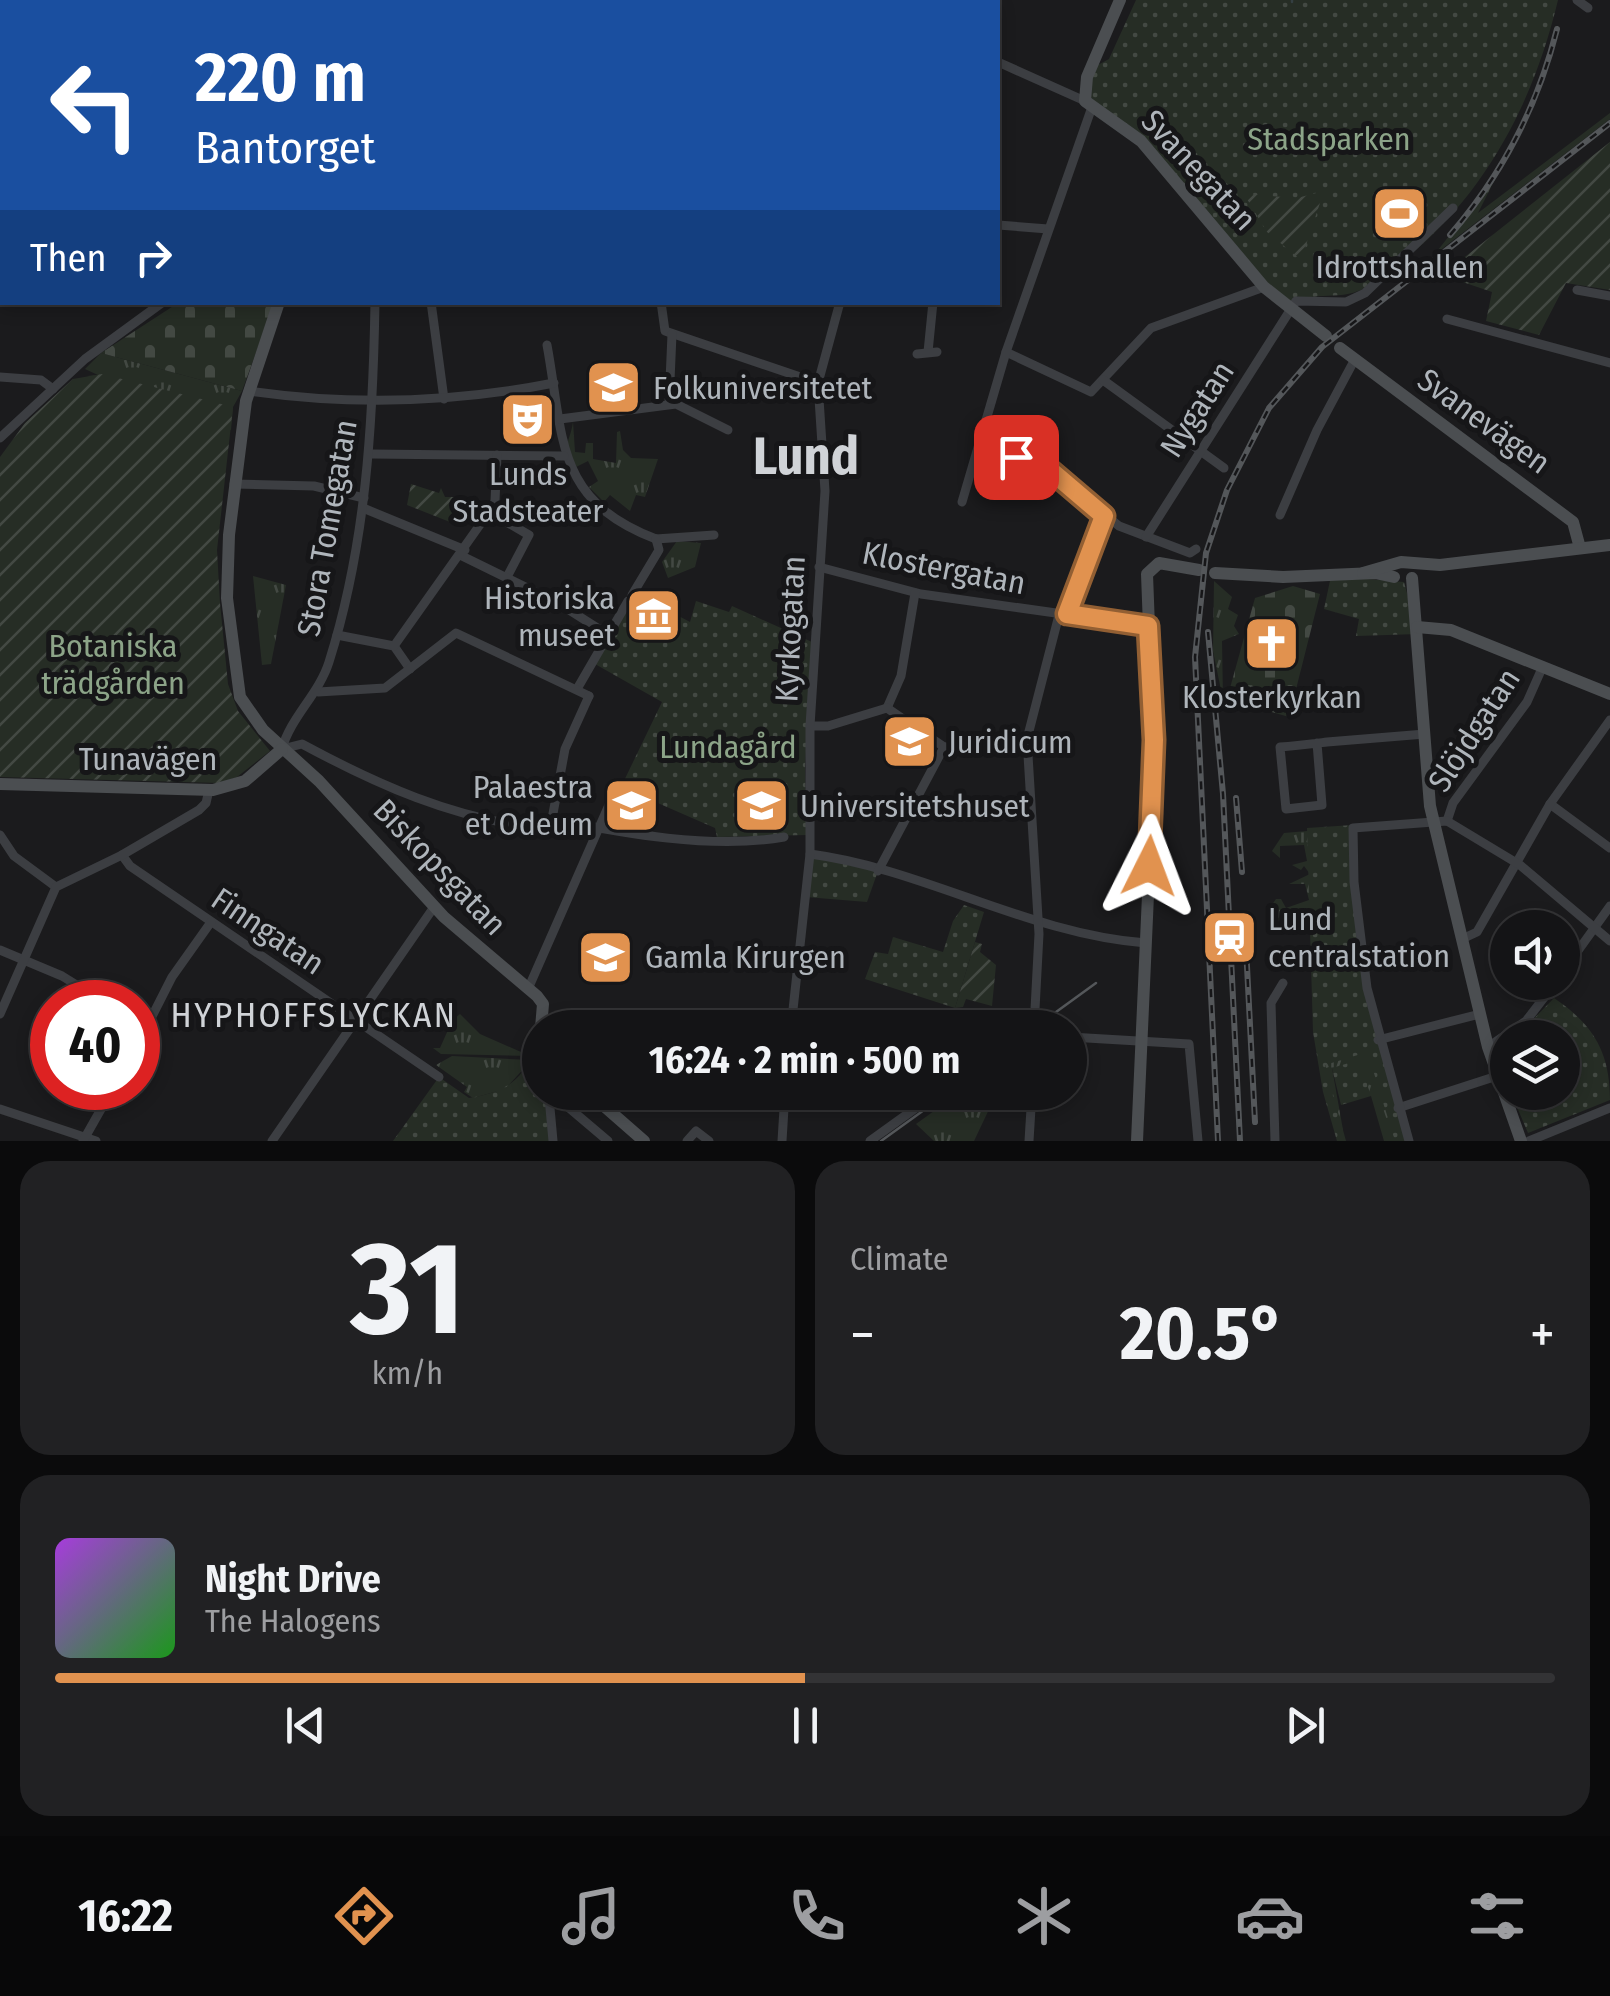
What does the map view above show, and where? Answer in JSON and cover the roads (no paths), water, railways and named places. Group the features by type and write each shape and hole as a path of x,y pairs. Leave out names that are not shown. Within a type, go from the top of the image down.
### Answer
{"street":[{"path":"962,502 1006,352 1089,104 1086,77 1120,0"},
{"path":"1578,0 1588,8"},
{"name":"Svanegatan","path":"1000,63 1089,104 1141,141 1264,287 1291,309"},
{"path":"1326,336 1291,309 1299,300 1346,302 1364,293 1452,208"},
{"path":"1000,225 1048,229"},
{"path":"1006,352 1089,392 1150,328 1264,287"},
{"path":"1577,290 1610,296"},
{"path":"0,438 94,352 159,305"},
{"name":"Biskopsgatan","path":"278,305 253,391 234,484 226,570 238,687 254,720 282,750 319,781 434,906 528,990"},
{"name":"Stora Tomegatan","path":"282,750 318,692 337,635 371,454 376,305"},
{"path":"432,305 444,400"},
{"path":"662,305 662,328 672,334 818,384"},
{"name":"Kyrkogatan","path":"793,1010 810,854 810,726 826,484 818,384 839,305"},
{"path":"916,354 932,352 933,305"},
{"name":"Nygatan","path":"1146,537 1291,309"},
{"path":"1447,319 1610,363"},
{"path":"669,404 672,334"},
{"path":"547,345 564,456 597,504 619,522 656,538 714,535"},
{"name":"Svanevägen","path":"1340,348 1574,522 1580,548"},
{"path":"1280,515 1317,430 1355,359"},
{"path":"0,377 42,380 53,389"},
{"path":"1103,380 1224,468"},
{"path":"253,391 374,402 444,400 554,383"},
{"path":"560,419 669,404 690,408 728,430"},
{"path":"978,443 1050,470 1104,516 1146,537 1190,553 1196,550"},
{"path":"371,454 564,456"},
{"path":"394,646 464,553 495,501 497,455"},
{"path":"234,484 314,486 363,503 464,553 607,634"},
{"path":"489,512 527,532 528,538 507,577"},
{"path":"1035,1010 1038,922 1026,750 1063,614 1104,516"},
{"path":"577,689 659,550 656,538"},
{"path":"1216,573 1283,577 1404,573 1440,565 1610,545"},
{"path":"1137,1141 1154,760 1147,574 1154,565 1169,563 1199,570"},
{"name":"Klostergatan","path":"820,566 915,592 1148,626"},
{"path":"1404,573 1417,627 1425,734 1440,821 1462,939 1490,1054"},
{"path":"810,726 828,726 887,708 901,676 915,592"},
{"path":"1417,627 1446,629 1610,694"},
{"path":"318,692 378,690 456,634 590,696"},
{"path":"337,635 394,646 410,669"},
{"name":"Slöjdgatan","path":"1440,821 1527,702 1543,666"},
{"path":"552,819 565,749 590,696 585,671"},
{"path":"887,708 944,748 1026,750"},
{"path":"1462,939 1477,932 1550,804 1610,720"},
{"path":"1317,743 1322,806 1286,809 1280,747 1317,743 1425,734"},
{"path":"282,750 302,744 364,777 474,819 538,828 552,819 598,830 719,839 784,837"},
{"path":"878,871 944,748"},
{"name":"Tunavägen","path":"0,784 209,790 240,784 282,750"},
{"path":"0,1014 56,887 122,856 203,807 209,790"},
{"path":"542,1010 543,1004 528,990 616,790"},
{"path":"1550,804 1610,848"},
{"path":"1409,1141 1378,1040 1358,928 1354,827 1440,821 1515,862 1610,941"},
{"path":"0,835 14,856 56,887"},
{"path":"810,854 878,871 1092,938 1146,943"},
{"name":"Finngatan","path":"122,856 211,922 439,1077"},
{"path":"272,1141 434,906"},
{"path":"1580,949 1610,906"},
{"path":"160,997 211,922"},
{"path":"0,950 62,980"},
{"path":"1274,1141 1270,1003 1283,982"},
{"path":"1488,1047 1526,1021 1542,1000"},
{"path":"1378,1040 1480,1014"},
{"path":"1087,1038 1190,1045 1198,1141"},
{"path":"1398,1108 1490,1078"},
{"path":"553,1141 549,1097 555,1096 608,1141"},
{"path":"1529,1141 1610,1108"},
{"path":"0,1109 88,1140 102,1110"},
{"path":"609,1110 644,1141"},
{"path":"782,1141 784,1110"},
{"path":"870,1141 913,1110"},
{"path":"1029,1141 1031,1110"},
{"path":"1509,1110 1521,1141"},
{"path":"687,1141 696,1130 708,1141"}],"tram line":[{"path":"1059,1010 1096,983"},
{"path":"881,1141 924,1110"}],"railway":[{"path":"1450,235 1486,188 1516,138 1540,85 1557,29"},
{"path":"1218,1141 1195,657 1206,553 1227,490 1269,408 1322,347 1610,123"},
{"path":"1208,632 1223,794 1240,1141"},
{"path":"1236,798 1242,872"},
{"path":"1246,947 1255,1122"}],"place":[{"name":"Idrottshallen","path":"1400,213"},
{"name":"Folkuniversitetet","path":"614,388"},
{"name":"Lunds Stadsteater","path":"528,420"},
{"name":"Historiska museet","path":"654,616"},
{"name":"Klosterkyrkan","path":"1272,643"},
{"name":"Juridicum","path":"909,742"},
{"name":"Palaestra et Odeum","path":"632,805"},
{"name":"Universitetshuset","path":"761,806"},
{"name":"Lund centralstation","path":"1229,937"},
{"name":"Gamla Kirurgen","path":"606,957"}],"district":[{"name":"Lund","path":"806,456"},
{"name":"HYPHOFFSLYCKAN","path":"314,1015"}],"park label":[{"name":"Stadsparken","path":"1329,139"},
{"name":"Botaniska trädgården","path":"113,664"},
{"name":"Lundagård","path":"728,747"}]}
